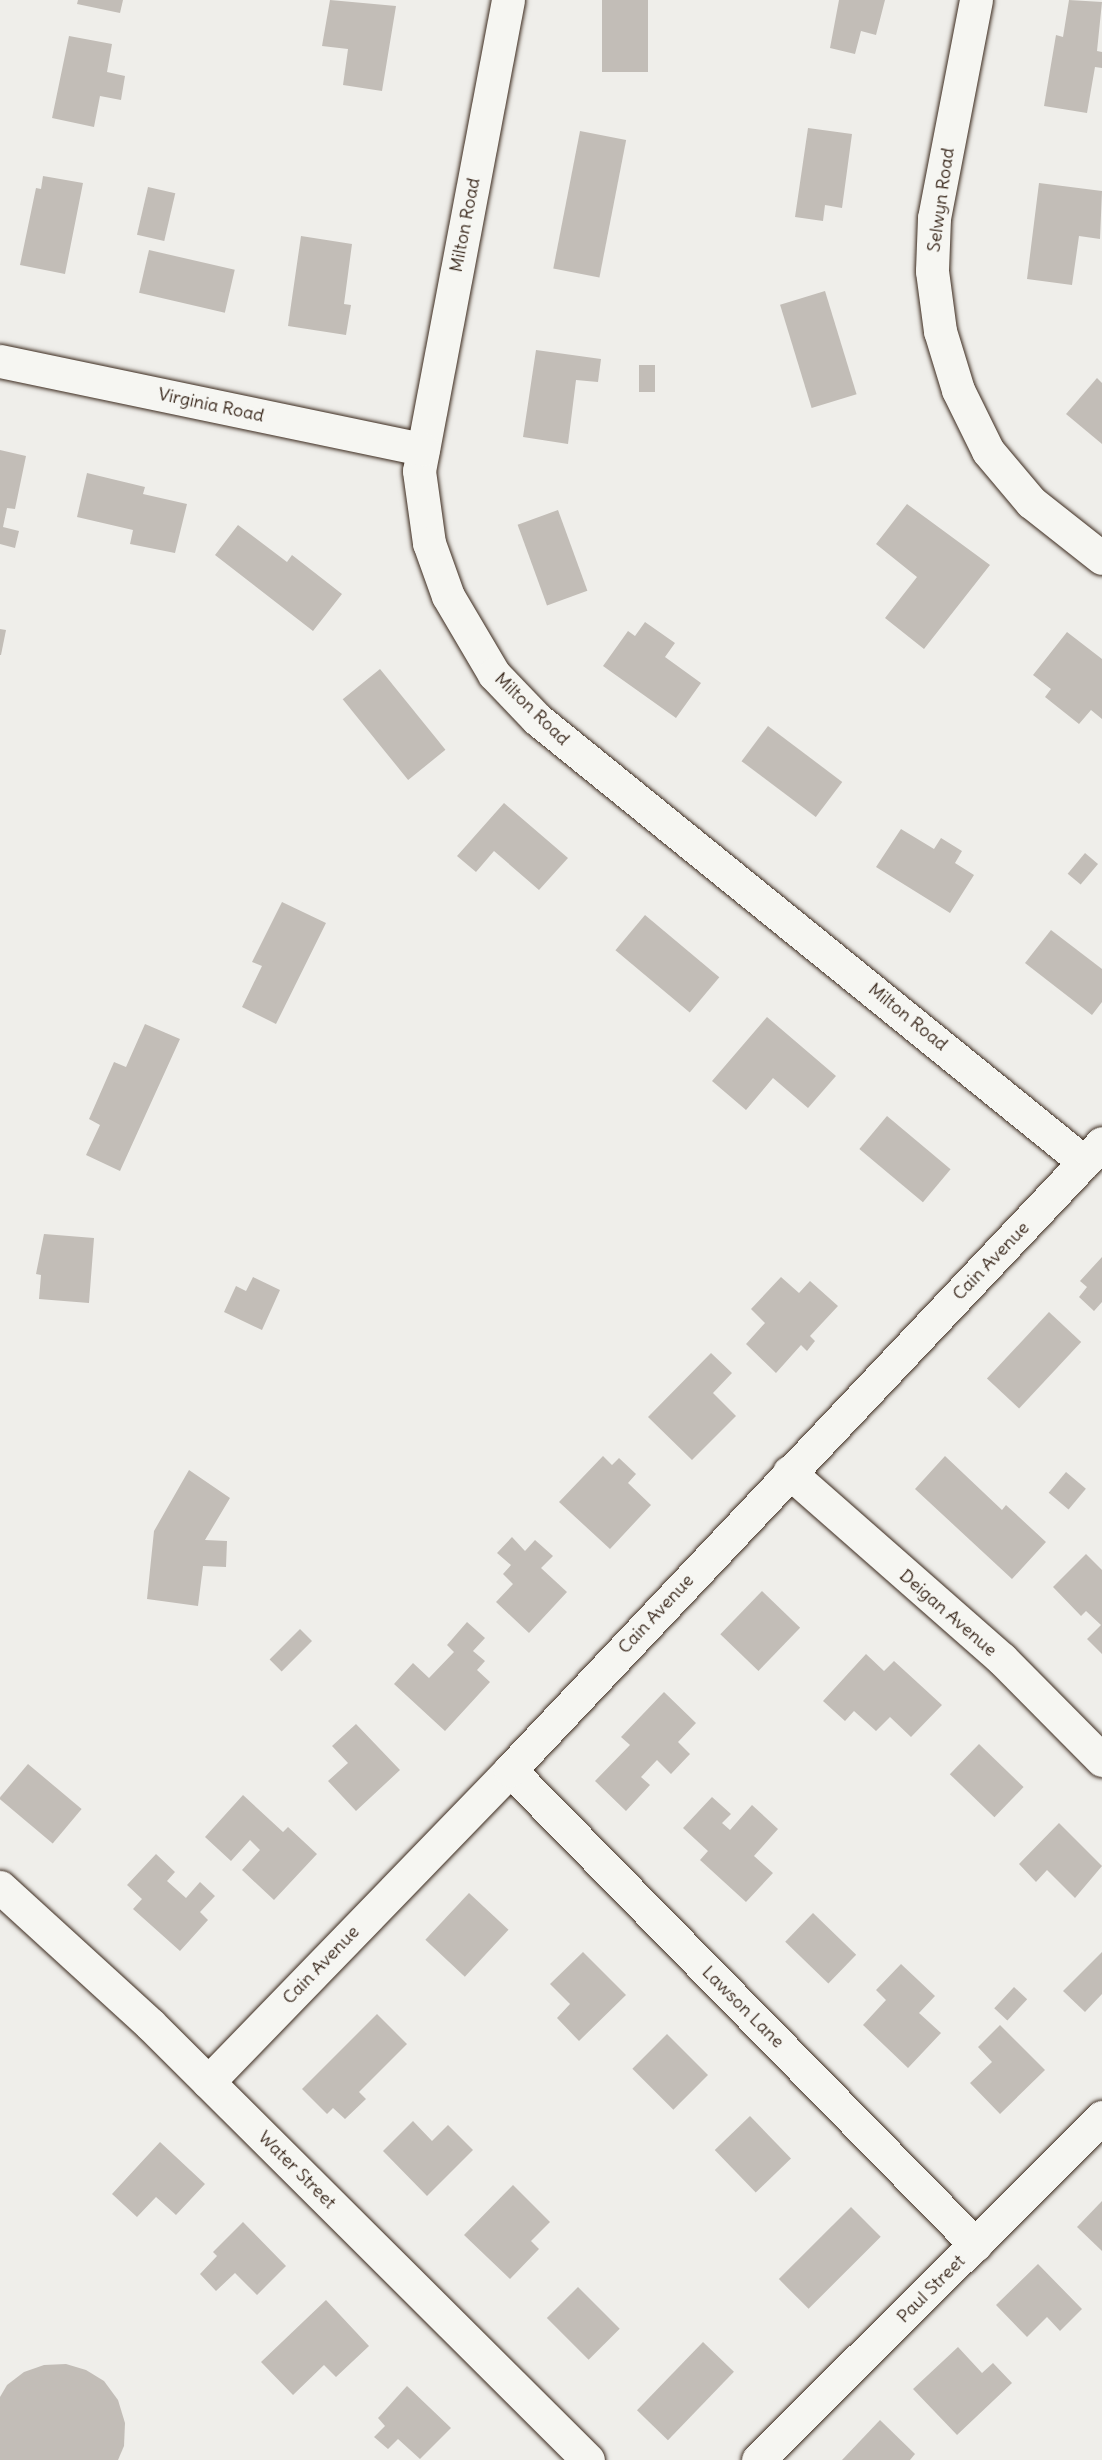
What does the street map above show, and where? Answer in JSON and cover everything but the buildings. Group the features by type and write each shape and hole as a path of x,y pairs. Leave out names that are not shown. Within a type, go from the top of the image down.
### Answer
{"street":[{"name":"Milton Road","path":"508,0 423,448 420,491 438,570 477,650 515,698 1093,1153"},
{"name":"Selwyn Road","path":"976,0 934,218 932,271 940,331 958,390 988,451 1031,502 1102,558"},
{"name":"Virginia Road","path":"0,361 423,448"},
{"name":"Cain Avenue","path":"208,2082 510,1770 789,1472 1093,1153"},
{"name":"Deigan Avenue","path":"789,1472 1002,1659 1102,1760"},
{"name":"Lawson Lane","path":"510,1770 976,2245"},
{"name":"Water Street","path":"0,1887 208,2082 588,2460"},
{"name":"Paul Street","path":"758,2460 1102,2117"}]}
